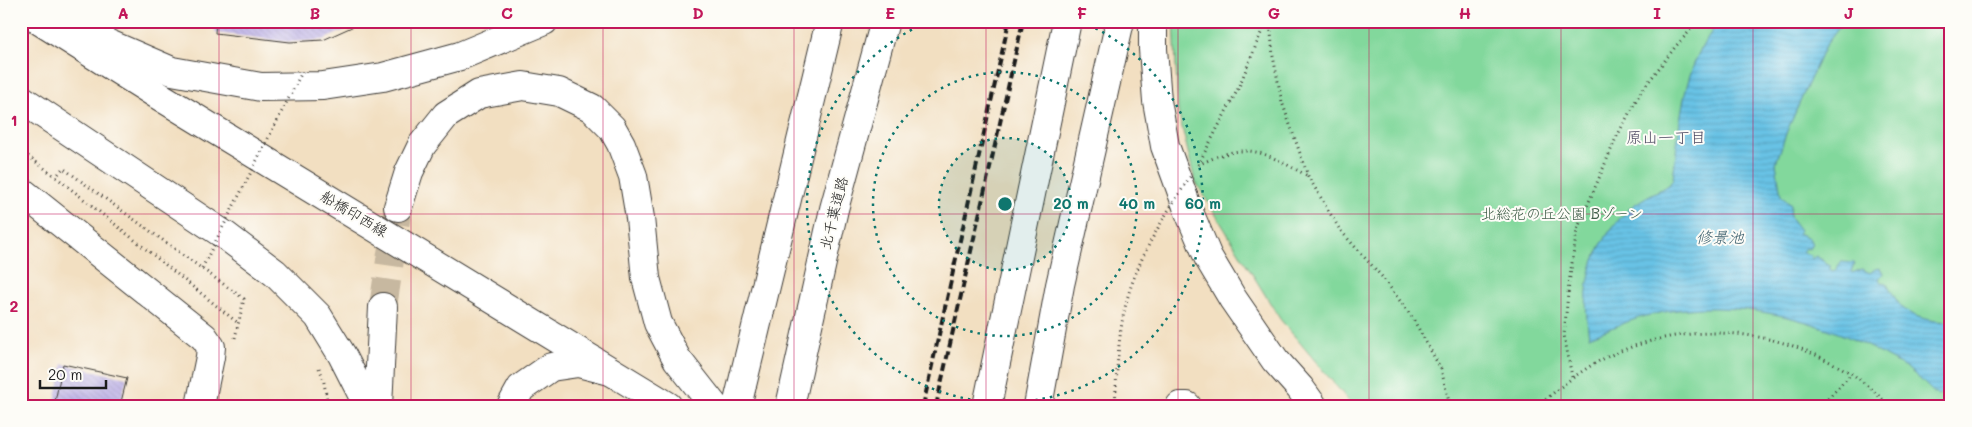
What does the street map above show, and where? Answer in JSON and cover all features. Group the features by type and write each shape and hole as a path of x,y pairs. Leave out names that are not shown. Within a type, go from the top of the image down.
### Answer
{"main road":[{"name":"船橋印西線","path":"40,21 164,99 668,406"},
{"path":"73,21 107,43 172,71 261,87 323,86 383,77 460,56 544,21"},
{"path":"737,406 830,21"},
{"name":"北千葉道路","path":"790,406 834,209 885,21"},
{"path":"987,406 1067,21"},
{"path":"1038,406 1060,285 1120,21"},
{"path":"1153,21 1157,101 1165,146 1189,212 1208,257 1303,406"},
{"path":"398,208 408,172 422,145 446,115 480,94 523,86 559,92 592,108 612,128 621,144 633,176 640,218 646,278 658,323 677,359 714,406"},
{"path":"21,99 226,236 275,273 318,316 342,355 368,406"},
{"path":"21,191 204,337 211,346 200,406"},
{"path":"725,406 759,273 788,193"},
{"path":"378,406 383,308"},
{"path":"1275,360 1313,406"},
{"path":"510,406 521,388 550,367 578,363 610,371"},
{"path":"1180,406 1187,406"}],"path":[{"path":"1115,406 1122,329 1128,296 1139,265 1152,237 1198,166 1238,89 1266,21"},
{"path":"1270,21 1272,56 1282,102 1308,176 1340,230 1383,278 1412,317 1441,369 1450,406"},
{"path":"1572,377 1564,335 1577,230 1616,138 1640,93 1676,46 1699,21"},
{"path":"293,72 311,71"},
{"path":"202,268 302,72"},
{"path":"1198,166 1217,156 1235,150 1255,151 1272,156 1308,176"},
{"path":"21,163 28,156 238,323"},
{"path":"1190,167 1195,183"},
{"path":"56,177 63,168 244,299 235,338"},
{"path":"1538,406 1572,377 1616,353 1663,337 1713,332 1763,337 1810,352 1851,374 1890,406"},
{"path":"1820,406 1851,374"}],"green space":[{"name":"北総花の丘公園 Bゾーン","path":"1174,21 1951,21 1951,406 1353,406 1280,319 1195,181 1178,111"}],"water":[{"name":"修景池","path":"1721,21 1844,21 1825,46 1787,131 1776,163 1781,196 1791,205 1790,217 1800,230 1798,233 1809,238 1812,244 1809,249 1805,248 1802,252 1810,255 1811,259 1816,256 1830,265 1832,272 1835,271 1841,262 1855,263 1851,271 1852,273 1862,269 1870,273 1880,268 1883,273 1879,279 1881,282 1887,283 1897,301 1908,312 1928,320 1951,322 1951,387 1938,396 1907,368 1861,343 1804,321 1774,314 1713,308 1683,309 1645,316 1589,337 1586,301 1591,269 1597,254 1604,239 1614,225 1631,207 1669,185 1673,179 1681,117 1690,75 1708,37"}],"building":[{"path":"216,21 365,21 323,40 290,42 215,33"},
{"path":"63,364 127,378 120,406 54,406"}],"tunnel":[{"path":"383,307 398,207"}],"railway":[{"path":"923,406 1009,21"},
{"path":"936,406 1023,21"}],"district":[{"name":"原山一丁目","path":"1666,137"}]}
